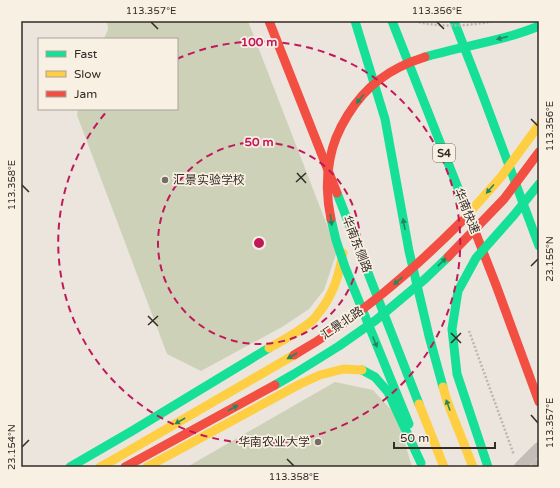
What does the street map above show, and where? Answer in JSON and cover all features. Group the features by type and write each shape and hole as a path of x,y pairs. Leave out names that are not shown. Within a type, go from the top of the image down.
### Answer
{"main road":[{"name":"华南东侧路","path":"270,21 444,467"},
{"path":"355,21 385,119 409,251 433,351 447,401 472,467"},
{"name":"华南快速","path":"392,21 496,285 538,400"},
{"path":"454,21 539,246"},
{"path":"422,465 408,424 348,278 332,230 327,189 327,170 330,155 343,122 352,108 373,85 387,74 414,60 432,54 519,33 539,26"},
{"name":"汇景北路","path":"100,467 301,351 353,317 396,283 438,245 501,177 539,125"},
{"name":"汇景北路","path":"125,467 294,374 339,346 376,320 425,280 462,243 504,198 539,152"},
{"path":"70,467 276,345 314,319 334,288 340,273 342,260 344,241 334,183"},
{"path":"488,467 457,374 452,329 458,291 476,258 539,184"},
{"path":"147,467 300,384 320,375 343,368 364,370 374,377 388,392 422,465"}],"street":[{"path":"518,463 539,448"}],"path":[{"path":"415,21 423,24 468,25 494,21"},
{"path":"469,332 518,463"}],"green space":[{"name":"汇景实验学校","path":"107,21 248,21 337,251 324,290 309,309 282,327 201,371 167,354 77,115 78,110 178,110 178,38 104,38 108,29"},
{"name":"华南农业大学","path":"335,382 373,390 397,416 412,467 187,467"}],"traffic: fast":[{"path":"355,21 385,119 409,251 429,336 443,387"},
{"path":"392,21 471,221"},
{"path":"454,21 539,246"},
{"path":"425,57 497,40 539,26"},
{"path":"488,467 457,374 452,329 458,291 476,258 539,184"},
{"path":"337,193 419,404"},
{"path":"331,219 345,267 409,424"},
{"path":"275,385 339,346 376,320 425,279 448,257"},
{"path":"70,467 269,348"},
{"path":"362,370 375,377 388,392 421,463"}],"traffic: slow":[{"path":"462,221 501,177 539,125"},
{"path":"269,348 297,332 315,318 333,290 340,269 343,253"},
{"path":"113,460 294,355"},
{"path":"147,467 300,384 320,375 343,369 362,370"},
{"path":"443,387 473,467"},
{"path":"419,404 444,467"},
{"path":"100,467 113,460"}],"traffic: jam":[{"path":"269,21 337,193"},
{"path":"331,219 328,189 329,166 337,137 348,115 362,95 379,80 401,66 425,57"},
{"path":"448,257 504,199 539,152"},
{"path":"294,355 340,326 382,294 462,221"},
{"path":"471,221 539,402"},
{"path":"125,467 275,385"}],"place":[{"name":"汇景实验学校","path":"165,180"},
{"name":"华南农业大学","path":"318,442"}]}
